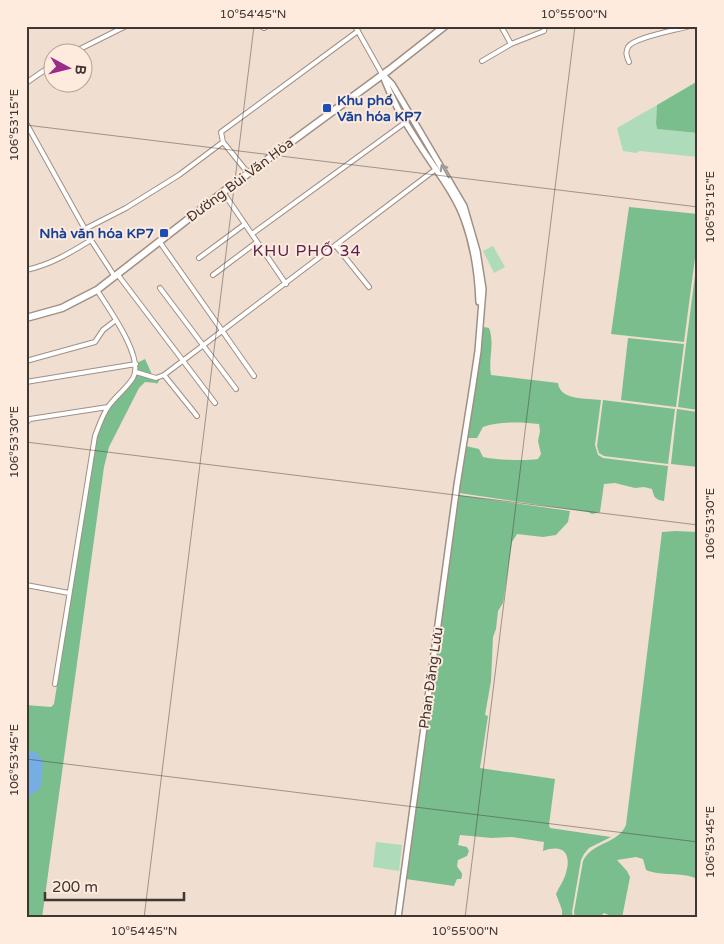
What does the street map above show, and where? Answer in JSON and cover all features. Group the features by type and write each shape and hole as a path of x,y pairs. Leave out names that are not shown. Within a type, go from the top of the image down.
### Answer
{"main road":[{"name":"Đường Bùi Văn Hòa","path":"26,318 62,308 98,290 223,192 445,26"}],"street":[{"path":"92,43 126,26"},
{"path":"261,26 264,28 267,26"},
{"path":"355,26 406,122 460,210 468,228"},
{"path":"501,26 511,44"},
{"path":"482,61 511,44 544,30 545,26"},
{"path":"629,62 626,54 628,48 636,41 690,26"},
{"path":"248,173 223,142 222,132 358,31"},
{"path":"26,83 42,73"},
{"path":"382,74 392,84 446,172 464,206 468,228"},
{"path":"252,234 406,122"},
{"path":"26,123 91,240 215,404"},
{"path":"85,229 126,208 179,175 223,142"},
{"path":"136,372 156,378 164,375 436,169"},
{"path":"223,192 286,284"},
{"path":"199,258 245,224"},
{"name":"Phan Đăng Lưu","path":"398,918 464,439 467,433 478,351 483,290 477,251 468,228"},
{"path":"26,270 49,264 91,240"},
{"path":"159,241 254,376"},
{"path":"212,275 257,242"},
{"path":"336,246 369,287"},
{"path":"160,288 236,389"},
{"path":"55,684 95,436 108,407 136,372 136,364 130,346 98,290"},
{"path":"26,361 95,342 103,330 116,320"},
{"path":"26,382 136,364"},
{"path":"164,375 197,416"},
{"path":"26,422 30,419 108,407"},
{"path":"26,586 69,592"}],"green space":[{"path":"698,81 698,133 657,129 657,105"},
{"path":"657,105 657,129 698,133 698,157 623,151 617,128"},
{"path":"629,207 698,214 698,235 684,342 611,334"},
{"path":"493,246 505,267 494,273 483,251"},
{"path":"698,252 698,410 678,407"},
{"path":"481,328 489,328 491,334 491,375 558,383 560,389 569,396 601,400 595,445 598,455 603,458 668,466 664,501 655,498 652,489 644,487 635,488 615,483 604,484 600,512 592,514 459,493 466,446 479,449 483,457 495,459 533,460 538,459 541,454 538,441 539,424 511,422 490,425 483,427 477,438 467,438"},
{"path":"628,338 684,344 676,407 621,400"},
{"path":"145,359 154,379 160,379 157,384 145,382 139,388 109,447 104,467 42,918 26,918 26,705 51,707 54,704 97,436 109,410 132,382 137,370 137,363"},
{"path":"603,400 675,409 668,464 604,456 599,453 597,446"},
{"path":"677,409 698,412 698,467 671,464"},
{"path":"458,495 570,511 568,522 556,535 543,537 517,534 512,542 503,603 498,611 493,637 491,681 485,715 488,716 480,768 555,779 550,828 611,837 589,848 581,860 572,912 573,918 562,918 562,910 556,894 565,876 568,863 567,857 562,850 551,849 543,851 544,842 512,837 492,838 460,835 458,845 467,847 469,851 467,856 458,860 457,866 462,873 462,877 457,879 454,886 406,879"},
{"path":"662,532 698,532 698,879 684,875 646,870 643,859 636,857 617,860 630,877 622,918 615,918 604,913 599,918 575,918 574,912 583,861 592,850 617,836 626,825"},
{"path":"376,842 402,845 399,871 373,867"}],"water":[{"path":"30,751 36,752 43,762 41,787 30,796 27,805 26,831 26,753"}],"place":[{"name":"Khu phố Văn hóa KP7","path":"327,108"},
{"name":"Nhà văn hóa KP7","path":"164,233"}],"district":[{"name":"KHU PHỐ 34","path":"307,251"}]}
